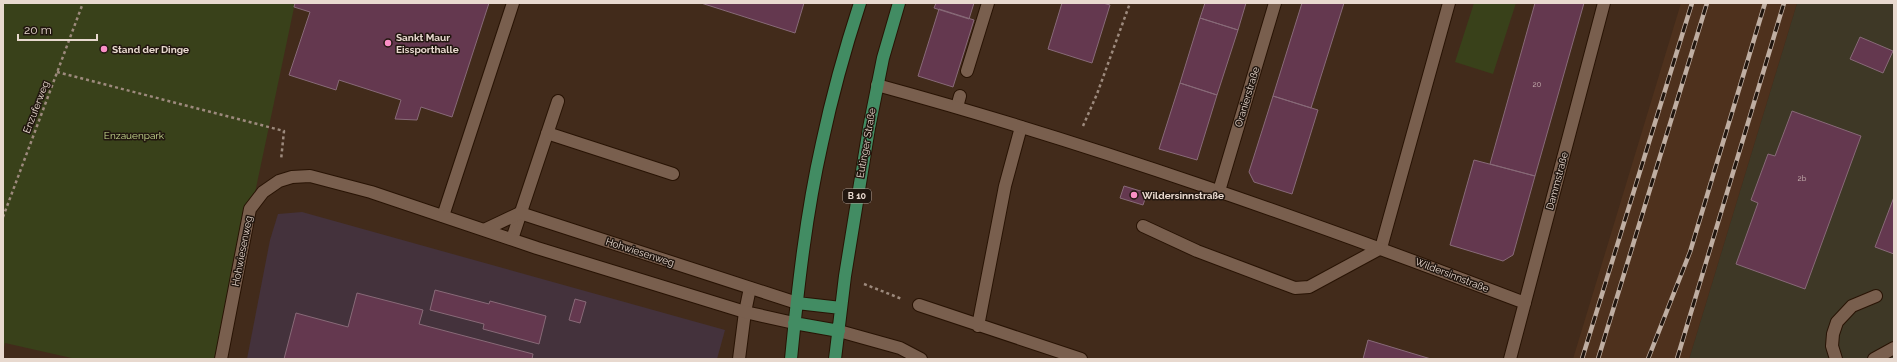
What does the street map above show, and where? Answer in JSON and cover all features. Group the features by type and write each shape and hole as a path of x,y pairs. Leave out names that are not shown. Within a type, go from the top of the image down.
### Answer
{"main road":[{"path":"791,359 794,323 821,145 860,3"},
{"name":"Eutinger Straße","path":"835,359 839,331 840,308 877,85 899,3"},
{"path":"797,303 840,308"},
{"path":"794,323 839,331"}],"street":[{"path":"443,216 513,3"},
{"path":"967,71 988,3"},
{"name":"Oranierstraße","path":"1219,190 1275,3"},
{"path":"1143,226 1197,251 1295,288 1309,287 1381,248 1449,3"},
{"name":"Dammstraße","path":"1510,359 1604,3"},
{"name":"Wildersinnstraße","path":"877,85 959,101 1020,127 1219,190 1381,248 1525,303"},
{"path":"512,239 558,102"},
{"path":"978,326 1005,186 1020,127"},
{"path":"547,133 673,174"},
{"name":"Hohwiesenweg","path":"222,359 250,208 263,192 279,181 292,177 310,176 372,192 484,230 745,312 794,323"},
{"path":"484,230 520,213"},
{"name":"Hohwiesenweg","path":"520,213 797,303"},
{"path":"739,359 745,312 750,288"},
{"path":"1836,359 1832,346 1833,334 1837,322 1852,306 1876,296"},
{"path":"919,305 978,326 1081,359"},
{"path":"839,331 900,348 921,359"},
{"path":"1874,359 1894,348"}],"path":[{"name":"Enzuferweg","path":"3,217 83,3"},
{"path":"1076,144 1097,94 1130,3"},
{"path":"57,72 284,131 279,181"},
{"path":"845,276 919,305"}],"shaded area":[{"path":"1681,3 1797,3 1689,359 1573,359"},
{"path":"1797,3 1894,3 1894,359 1689,359"},
{"path":"302,212 725,330 717,359 247,359 270,240 278,214"}],"green space":[{"name":"Enzauenpark","path":"3,3 295,3 220,359 76,359 5,343 3,352"},
{"path":"1474,3 1516,3 1493,74 1455,62"}],"building":[{"name":"Sankt Maur Eissporthalle","path":"295,3 489,3 452,117 421,107 417,120 395,119 401,100 339,80 336,90 289,75 310,12 294,7"},
{"path":"701,3 804,3 795,33"},
{"path":"936,3 974,3 969,19 934,8"},
{"path":"1062,3 1103,3 1110,5 1092,63 1048,49"},
{"path":"1205,3 1246,3 1238,30 1200,18"},
{"path":"1302,3 1344,3 1311,108 1273,96"},
{"path":"1535,3 1584,3 1535,176 1490,164"},
{"path":"939,9 974,20 953,87 918,76"},
{"path":"1200,18 1238,30 1217,95 1180,83"},
{"path":"1860,37 1893,51 1883,73 1850,59"},
{"path":"1180,83 1217,95 1197,160 1159,149"},
{"path":"1273,96 1318,110 1292,194 1254,182 1249,172"},
{"path":"1792,111 1861,136 1805,289 1736,264 1758,203 1751,200 1768,154 1775,156"},
{"path":"1474,160 1535,176 1513,255 1503,261 1450,245"},
{"name":"Wildersinnstraße","path":"1124,186 1147,193 1143,205 1120,198"},
{"path":"1894,197 1894,254 1875,247"},
{"path":"435,290 489,304 490,301 546,316 539,344 483,329 484,324 430,310"},
{"path":"357,293 423,310 419,324 533,354 532,359 284,359 296,313 348,327"},
{"path":"575,299 586,302 580,323 569,320"},
{"path":"1368,340 1431,359 1363,359"}],"railway":[{"path":"1582,359 1692,3"},
{"path":"1598,359 1707,3"},
{"path":"1648,359 1690,252 1765,3"},
{"path":"1677,359 1784,3"}],"place":[{"name":"Sankt Maur Eissporthalle","path":"388,43"},
{"name":"Stand der Dinge","path":"104,49"},
{"name":"Wildersinnstraße","path":"1134,195"}]}
